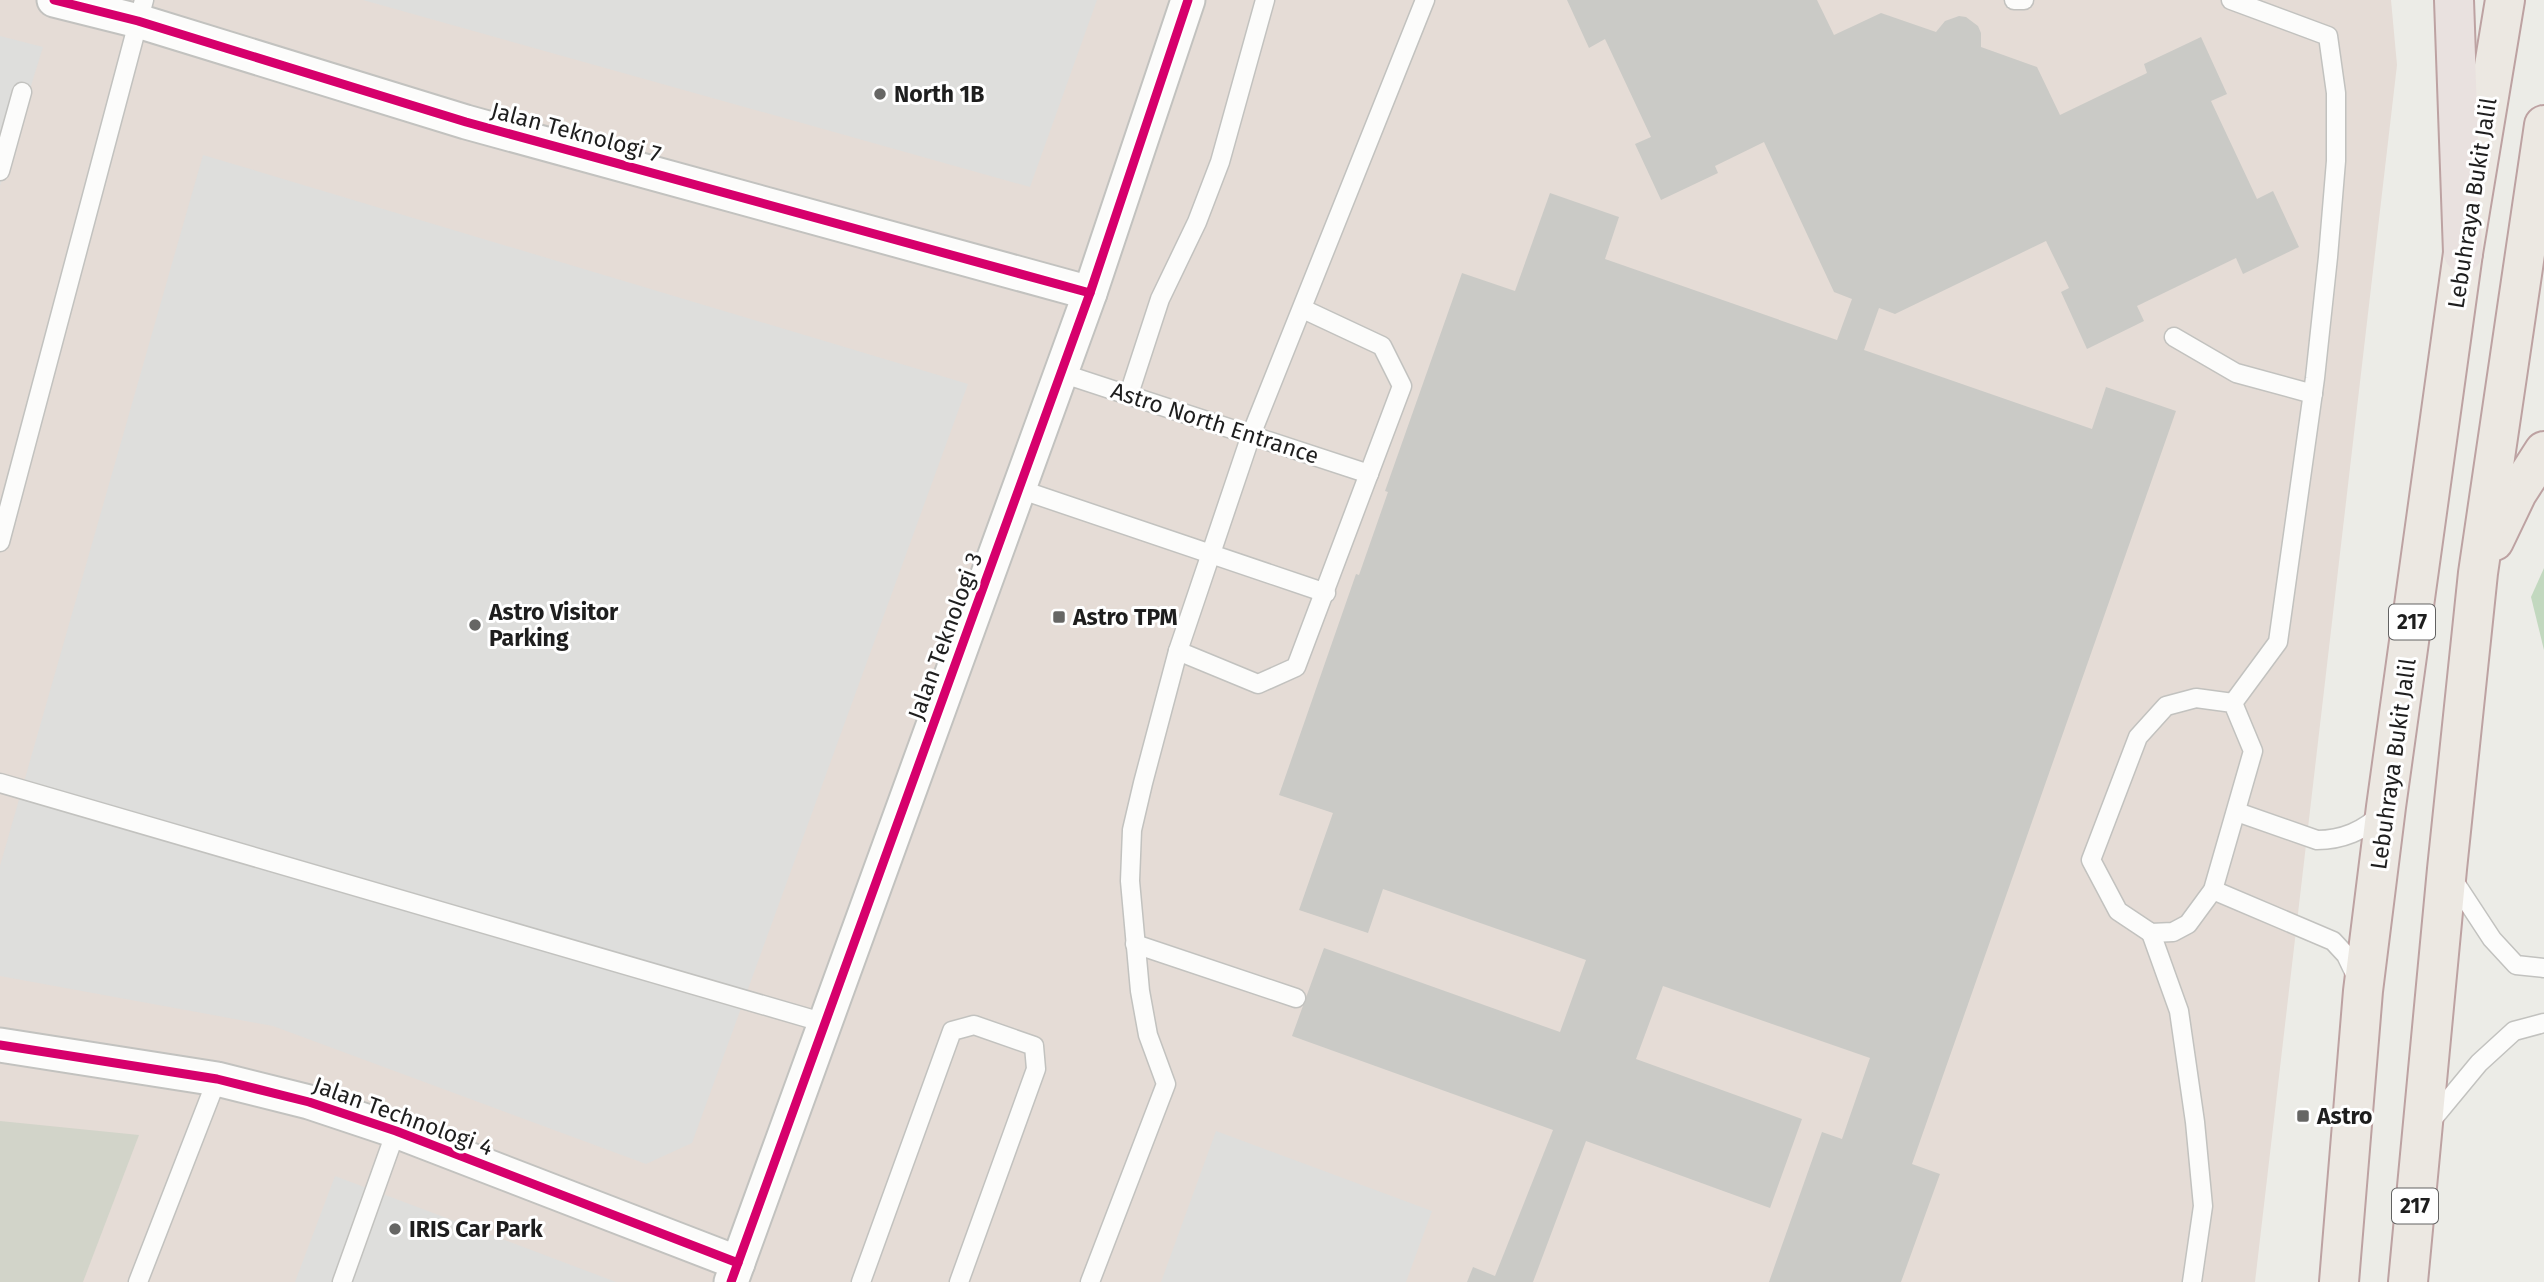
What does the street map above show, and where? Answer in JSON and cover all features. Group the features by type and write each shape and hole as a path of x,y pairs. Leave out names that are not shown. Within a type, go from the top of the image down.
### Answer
{"highway":[{"path":"2454,0 2463,254"},
{"name":"Lebuhraya Bukit Jalil","path":"2339,1282 2363,991 2386,807 2463,254 2505,0"},
{"name":"217","path":"2408,1282 2478,573 2544,125"},
{"path":"2478,573 2517,493 2544,451"}],"street":[{"name":"Jalan Teknologi 7","path":"54,0 141,11 466,122 1090,293"},
{"name":"Jalan Teknologi 3","path":"734,1272 1090,293 1188,0"},
{"name":"Jalan Technologi 4","path":"0,1045 216,1079 309,1102 396,1131 734,1272"}],"lane":[{"path":"1129,394 1160,299 1198,222 1220,162 1265,0"},
{"path":"1090,1282 1166,1084 1148,1035 1140,991 1130,881 1132,830 1178,651 1251,435 1424,0"},
{"path":"2014,0 2024,0"},
{"path":"2231,0 2328,36 2336,93 2336,160 2313,394 2278,642 2233,703"},
{"path":"0,542 141,11"},
{"path":"0,171 22,92"},
{"path":"1178,651 1258,684 1296,667 1402,386 1382,346 1303,309"},
{"path":"2174,337 2236,373 2313,394"},
{"name":"Astro North Entrance","path":"1061,373 1369,474"},
{"path":"1019,489 1326,593"},
{"path":"2196,698 2233,703 2253,751 2213,890 2188,924 2173,932 2151,933 2118,911 2091,860 2138,737 2166,706 2196,698"},
{"path":"0,783 825,1023"},
{"path":"2237,812 2305,838 2330,840 2355,832 2376,819 2386,807"},
{"path":"2447,869 2492,939 2516,965 2544,968"},
{"path":"2213,890 2320,933 2333,941 2346,955 2363,991"},
{"path":"2151,933 2179,1011 2195,1122 2203,1206 2192,1282"},
{"path":"1135,944 1296,998"},
{"path":"2423,1130 2479,1063 2514,1031 2544,1023"},
{"path":"861,1282 952,1031 974,1024 1034,1046 1037,1069 959,1282"},
{"path":"138,1282 216,1079"},
{"path":"342,1282 396,1131"}],"shaded area":[{"path":"0,0 2391,0 2397,65 2255,1282 0,1282"},
{"name":"North 1B","path":"363,0 1097,0 1030,187"},
{"path":"0,36 43,47 0,186"},
{"name":"Astro Visitor Parking","path":"203,155 968,384 692,1143 646,1164 273,1026 0,976 0,866"},
{"path":"0,1121 139,1135 83,1282 0,1282"},
{"path":"1216,1131 1432,1211 1406,1282 1161,1282"},
{"name":"IRIS Car Park","path":"335,1176 616,1282 295,1282"}],"green space":[{"path":"2544,568 2544,650 2531,597"}],"building":[{"path":"1567,0 1817,0 1834,35 1881,13 1936,32 1945,21 1959,16 1966,17 1978,26 1981,47 2037,67 2060,115 2147,73 2144,64 2201,37 2227,94 2211,101 2257,199 2273,191 2299,247 2243,274 2236,258 2137,306 2144,321 2087,349 2061,292 2069,288 2046,241 1895,314 1879,308 1864,350 2092,429 2106,387 2176,411 1912,1164 1940,1174 1901,1282 1769,1282 1822,1132 1842,1139 1870,1058 1663,986 1636,1059 1802,1119 1770,1208 1586,1141 1533,1282 1467,1282 1473,1267 1495,1276 1553,1130 1292,1036 1324,948 1560,1032 1586,960 1383,889 1368,933 1299,910 1333,813 1279,795 1356,574 1359,575 1388,492 1385,491 1462,273 1515,291 1550,193 1619,217 1605,259 1837,340 1852,299 1834,292 1764,142 1715,166 1718,173 1661,200 1635,144 1651,137 1605,39 1589,48"}],"cycle path":[{"path":"54,0 138,21 466,122 1090,293"},
{"path":"731,1282 1090,293 1188,0"},
{"path":"0,1045 217,1079 309,1102 396,1131 738,1263"}],"place":[{"name":"North 1B","path":"880,94"},
{"name":"Astro TPM","path":"1059,617"},
{"name":"Astro Visitor Parking","path":"475,625"},
{"name":"Astro","path":"2303,1116"},
{"name":"IRIS Car Park","path":"395,1229"}]}
